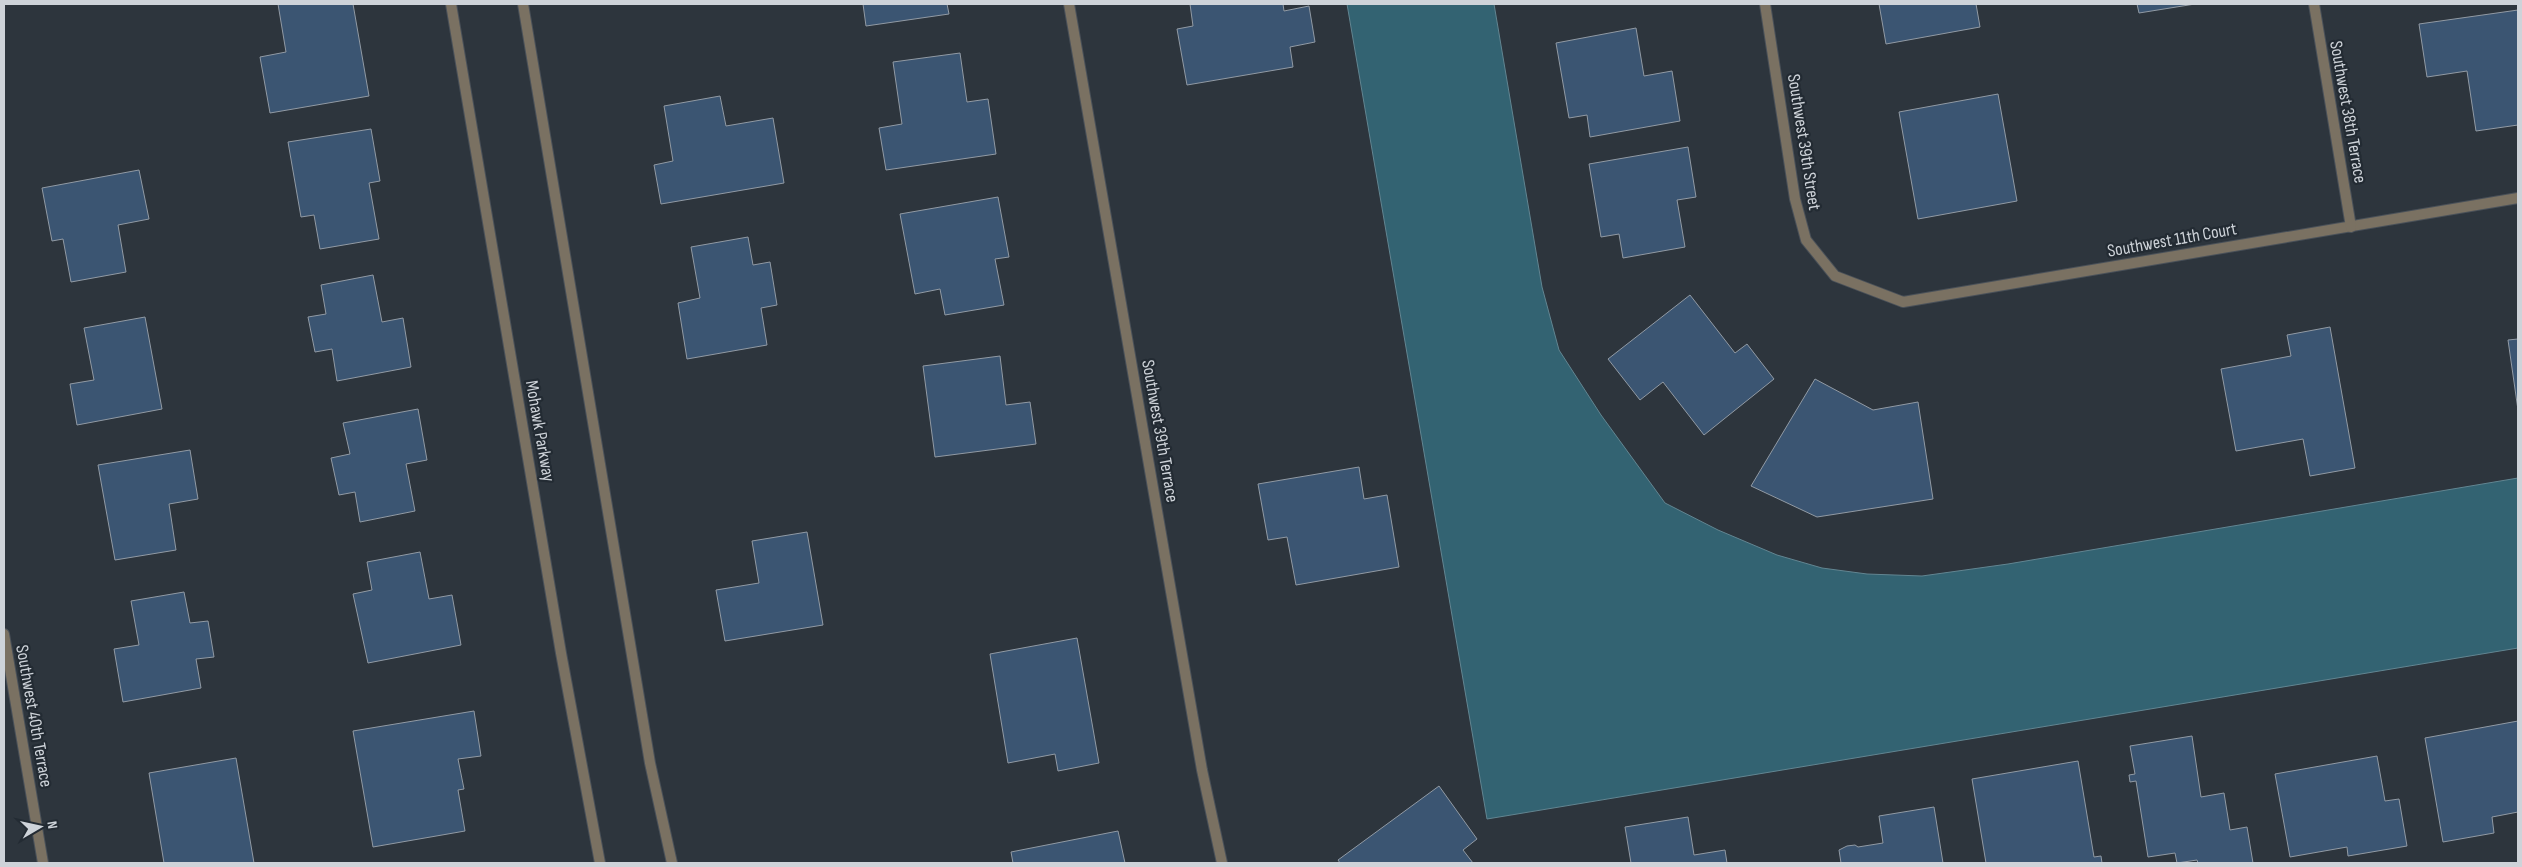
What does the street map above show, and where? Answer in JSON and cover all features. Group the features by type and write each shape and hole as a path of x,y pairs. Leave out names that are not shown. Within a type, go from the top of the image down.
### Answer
{"street":[{"name":"Mohawk Parkway","path":"452,4 560,643 600,863"},
{"path":"523,4 650,763 672,863"},
{"name":"Southwest 39th Terrace","path":"1069,4 1201,760 1222,863"},
{"name":"Southwest 39th Street","path":"1765,4 1795,199 1806,240 1835,276"},
{"name":"Southwest 38th Terrace","path":"2314,4 2351,226"},
{"name":"Southwest 11th Court","path":"1835,276 1903,302 2518,198"},
{"name":"Southwest 40th Terrace","path":"4,634 42,863"}],"water":[{"path":"1347,4 1494,4 1542,287 1559,350 1601,415 1665,503 1718,530 1777,555 1822,568 1867,574 1922,576 2008,564 2518,478 2518,648 1487,819"}],"building":[{"path":"278,4 353,4 369,96 270,113 260,57 286,52"},
{"path":"863,4 947,4 949,14 866,26"},
{"path":"1190,4 1283,4 1284,11 1309,6 1315,42 1290,47 1293,67 1187,85 1177,29 1193,26"},
{"path":"1879,4 1976,4 1980,27 1886,44"},
{"path":"2137,4 2195,4 2139,13"},
{"path":"2518,10 2518,125 2476,131 2467,71 2427,77 2419,24"},
{"path":"1636,28 1644,76 1672,71 1680,121 1590,137 1587,115 1569,118 1556,43"},
{"path":"960,53 967,102 988,99 996,154 886,170 879,128 902,124 893,62"},
{"path":"1998,94 2017,201 1918,219 1899,112"},
{"path":"720,96 726,126 773,118 784,183 661,204 654,165 673,161 664,106"},
{"path":"371,129 380,181 369,183 379,239 320,249 314,215 301,217 288,142"},
{"path":"1688,147 1696,197 1677,200 1685,247 1623,258 1619,234 1601,237 1589,164"},
{"path":"139,170 149,219 118,225 126,272 71,282 63,239 52,241 42,188"},
{"path":"998,197 1009,257 995,259 1004,305 945,315 940,289 915,294 900,214"},
{"path":"748,237 753,265 770,262 777,305 761,308 767,345 687,359 678,303 700,298 691,247"},
{"path":"373,275 382,322 403,318 411,367 337,381 332,349 315,352 308,317 326,314 321,285"},
{"path":"1690,295 1735,353 1747,344 1774,379 1704,435 1663,382 1640,400 1608,359"},
{"path":"145,317 162,409 77,425 70,384 94,380 84,328"},
{"path":"2330,327 2355,468 2310,476 2303,439 2236,451 2221,369 2291,356 2287,335"},
{"path":"2518,339 2518,410 2508,340"},
{"path":"1000,356 1006,405 1030,402 1036,444 935,457 923,366"},
{"path":"1815,379 1873,410 1918,402 1933,499 1817,517 1751,486"},
{"path":"418,409 427,460 406,464 415,511 360,522 355,492 339,495 331,458 350,454 343,423"},
{"path":"190,450 198,499 169,504 176,550 115,560 98,465"},
{"path":"1359,467 1364,499 1387,495 1399,567 1296,585 1287,537 1268,540 1258,484"},
{"path":"807,532 823,625 725,641 716,590 759,583 752,541"},
{"path":"420,552 429,599 452,595 461,645 368,663 353,594 372,590 367,562"},
{"path":"184,592 190,623 208,621 214,657 196,659 201,688 123,702 114,649 139,645 131,601"},
{"path":"1077,638 1099,763 1058,771 1055,754 1008,763 990,654"},
{"path":"474,711 481,756 458,759 464,789 458,790 465,831 373,847 353,731"},
{"path":"2518,721 2518,812 2492,817 2494,833 2443,842 2425,738"},
{"path":"2192,736 2201,797 2224,793 2230,830 2247,827 2253,863 2198,863 2197,860 2177,863 2175,853 2148,857 2136,781 2130,782 2129,775 2135,774 2130,746"},
{"path":"2377,756 2385,801 2399,799 2407,846 2348,856 2347,847 2290,857 2275,774"},
{"path":"236,758 254,863 164,863 149,773"},
{"path":"2078,761 2094,857 2101,856 2102,863 1986,863 1972,779"},
{"path":"1439,786 1477,839 1463,850 1473,863 1340,863 1338,860"},
{"path":"1934,807 1943,863 1841,863 1839,850 1847,846 1855,845 1858,847 1883,843 1879,816"},
{"path":"1688,817 1694,855 1725,850 1727,863 1631,863 1625,827"},
{"path":"1118,831 1125,863 1013,863 1011,852"}]}
